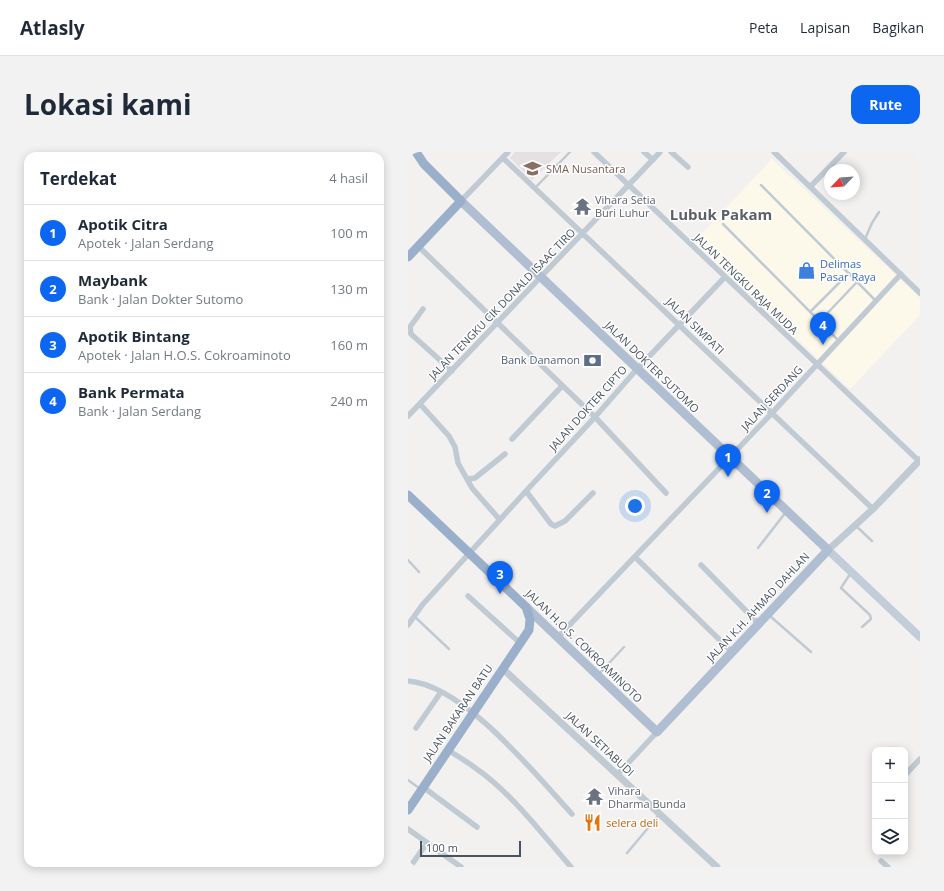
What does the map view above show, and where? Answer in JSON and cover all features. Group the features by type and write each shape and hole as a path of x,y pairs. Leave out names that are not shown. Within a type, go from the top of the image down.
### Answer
{"highway":[{"path":"408,257 461,201 424,164 416,152"},
{"name":"JALAN H.O.S. COKROAMINOTO","path":"409,497 526,607"},
{"path":"526,607 530,619 529,630"},
{"name":"JALAN BAKARAN BATU","path":"408,810 529,630"}],"main road":[{"name":"JALAN DOKTER SUTOMO","path":"461,201 828,550"},
{"path":"828,550 920,637"},
{"name":"JALAN K.H. AHMAD DAHLAN","path":"657,732 828,550"},
{"name":"JALAN H.O.S. COKROAMINOTO","path":"526,607 657,732"},
{"path":"529,630 539,627 550,630"}],"street":[{"path":"461,201 508,152"},
{"name":"JALAN TENGKU RAJA MUDA","path":"594,152 724,278 920,461"},
{"path":"644,152 653,160"},
{"name":"JALAN TENGKU CIK DONALD ISAAC TIRO","path":"408,416 660,152"},
{"path":"671,152 688,167"},
{"path":"774,152 920,293"},
{"path":"810,187 844,152"},
{"name":"JALAN SIMPATI","path":"502,158 873,508"},
{"path":"418,246 595,417 666,493"},
{"name":"JALAN SERDANG","path":"558,637 772,413 901,274"},
{"name":"JALAN DOKTER CIPTO","path":"408,625 414,616 637,369 680,326 724,278"},
{"path":"423,309 410,327 411,334 452,370"},
{"path":"512,439 562,386"},
{"path":"420,404 449,436 455,447 458,463 478,497 500,520"},
{"path":"469,480 475,478 505,454"},
{"name":"JALAN K.H. AHMAD DAHLAN","path":"828,550 920,461"},
{"path":"526,491 551,524 555,526 564,521 593,493"},
{"path":"635,557 732,652"},
{"path":"701,565 758,624"},
{"path":"468,596 520,643"},
{"name":"JALAN SETIABUDI","path":"503,669 717,867"},
{"path":"408,681 426,684 474,712 522,760 572,814"},
{"path":"416,728 441,692"},
{"name":"JALAN K.H. AHMAD DAHLAN","path":"617,775 657,732"},
{"path":"448,750 475,767 491,780 571,867"},
{"path":"908,772 920,759"},
{"path":"422,789 477,826"},
{"path":"408,829 459,866"},
{"path":"410,867 427,843"},
{"path":"881,861 888,867"}],"lane":[{"path":"535,188 570,152"},
{"path":"761,185 876,301"},
{"path":"864,239 872,222 879,212"},
{"path":"722,224 839,341"},
{"path":"810,312 849,273"},
{"path":"820,322 857,282"},
{"path":"758,548 786,511"},
{"path":"855,525 872,542"},
{"path":"408,560 419,572"},
{"path":"852,572 841,588 871,617 862,627"},
{"path":"768,614 811,652"},
{"path":"414,616 449,649"},
{"path":"598,676 624,647"},
{"path":"408,780 422,789"},
{"path":"627,853 660,814"}],"shaded area":[{"name":"SMA Nusantara","path":"515,152 561,152 532,180 510,158"},
{"name":"Delimas Pasar Raya","path":"772,159 920,298 920,315 850,389 694,242"}],"place":[{"name":"SMA Nusantara","path":"533,169"},
{"name":"Vihara Setia Buri Luhur","path":"582,206"},
{"name":"Delimas Pasar Raya","path":"807,270"},
{"name":"Bank Permata","path":"823,345"},
{"name":"Bank Danamon","path":"593,360"},
{"name":"Apotik Citra","path":"728,477"},
{"name":"Maybank","path":"767,513"},
{"name":"Apotik Bintang","path":"500,594"},
{"name":"Vihara Dharma Bunda","path":"595,797"},
{"name":"selera deli","path":"593,823"}],"district":[{"name":"Lubuk Pakam","path":"721,215"}]}
